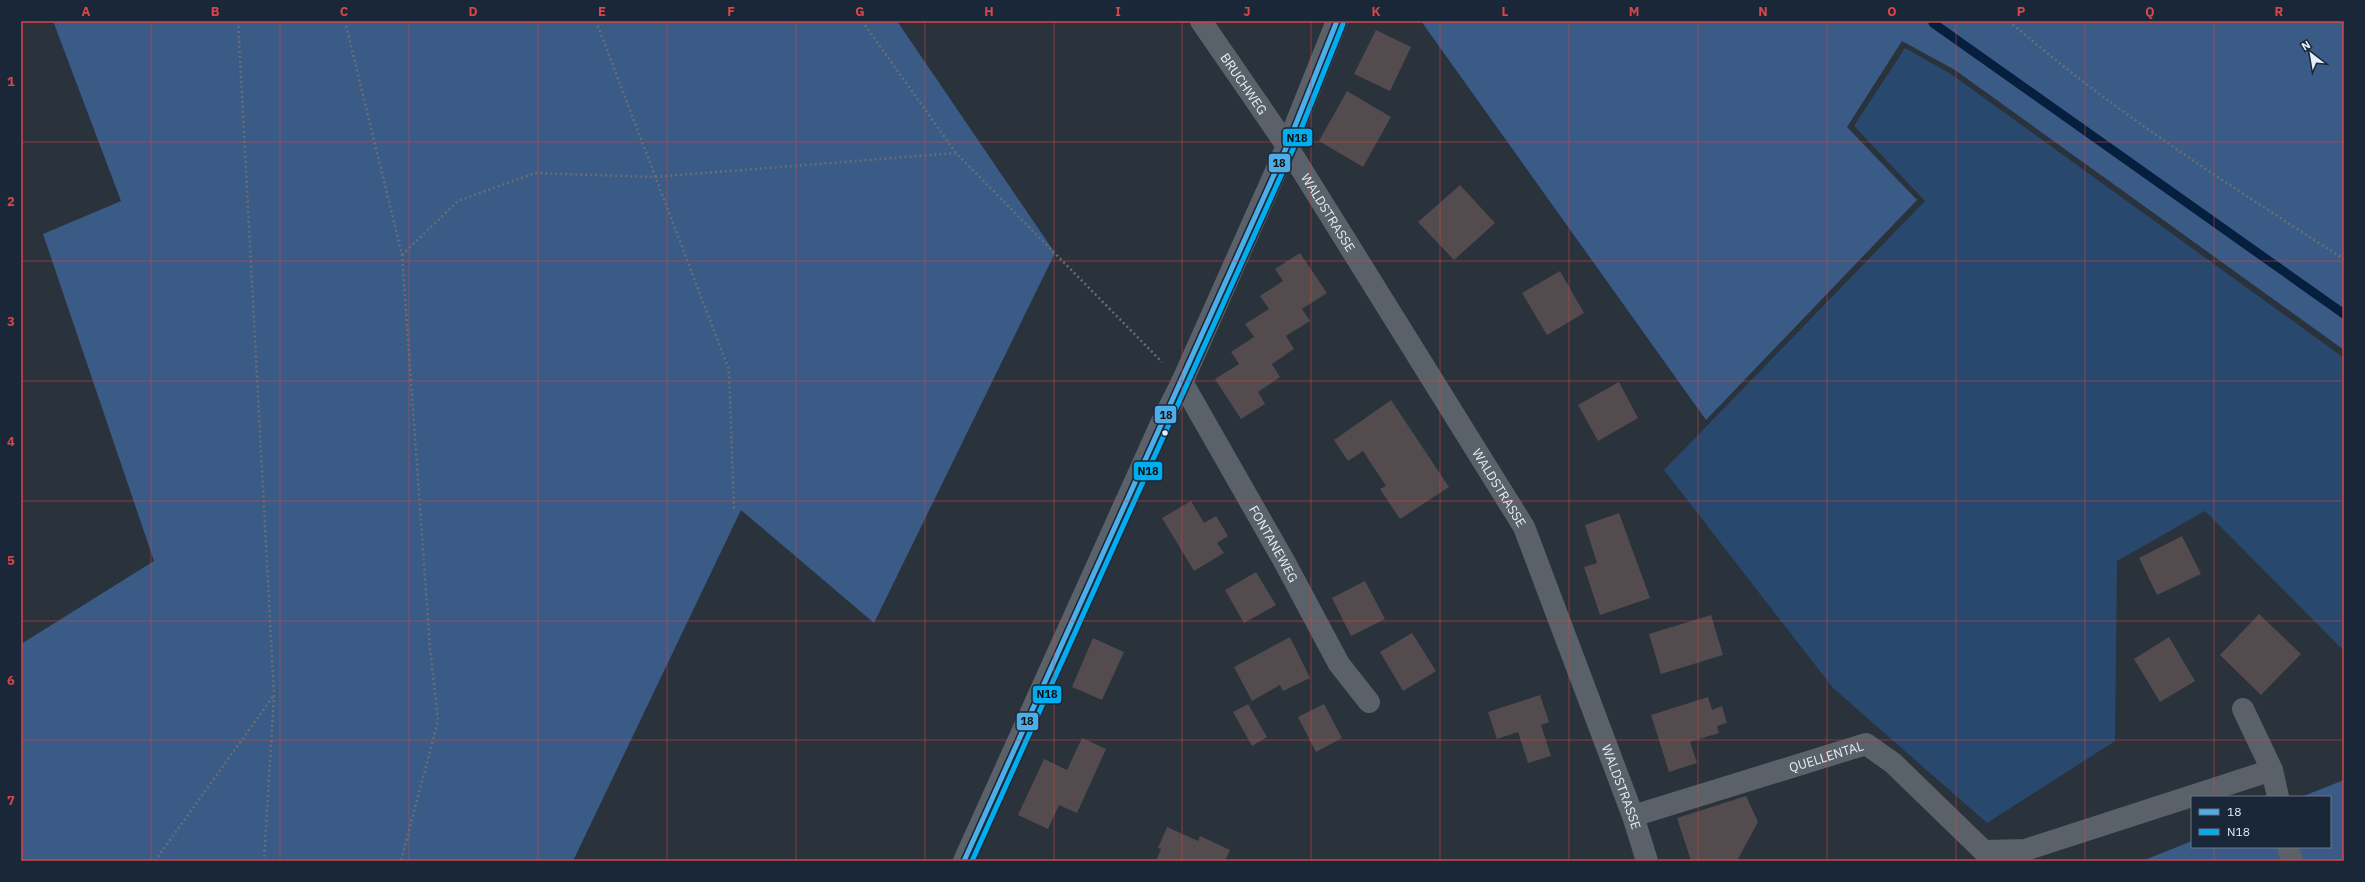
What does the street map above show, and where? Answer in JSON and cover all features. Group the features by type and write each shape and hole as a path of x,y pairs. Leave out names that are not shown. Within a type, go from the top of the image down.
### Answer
{"street":[{"name":"BRUCHWEG","path":"1201,21 1287,146"},
{"path":"964,861 1160,426 1182,382 1287,146 1337,21"},
{"name":"WALDSTRASSE","path":"1287,146 1524,527 1633,816 1647,861"},
{"name":"FONTANEWEG","path":"1182,382 1284,561 1338,664 1369,702"},
{"path":"2243,709 2272,770 2278,796"},
{"name":"QUELLENTAL","path":"1633,816 1866,744 1893,763 1990,856 2025,850 2191,796"},
{"name":"QUELLENTAL","path":"2192,796 2272,770"},
{"path":"2288,848 2292,861"}],"path":[{"path":"238,21 274,695 264,861"},
{"path":"345,21 402,255 430,648 438,721 401,861"},
{"path":"596,21 654,177 729,370 734,510"},
{"path":"862,21 956,153 1182,382"},
{"path":"2009,21 2058,63 2225,182 2344,259"},
{"path":"402,255 458,200 534,173 654,177 956,153"},
{"path":"155,861 274,695"}],"shaded area":[{"path":"53,21 897,21 1055,253 874,623 741,510 573,861 21,861 21,644 154,561 43,234 121,201"},
{"path":"1421,21 2344,21 2344,350 1955,70 1902,41 1847,127 1917,200 1706,420"},
{"path":"1905,48 1951,74 2344,358 2344,651 2205,511 2117,561 2115,741 1987,823 1833,688 1664,470 1925,201 1854,126"},
{"path":"2344,780 2344,861 2142,861 2191,841 2191,848 2331,848 2331,796 2304,796"}],"building":[{"path":"1376,30 1411,47 1390,91 1354,74"},
{"path":"1347,91 1391,117 1363,167 1319,141"},
{"path":"1460,185 1495,223 1454,260 1418,222"},
{"path":"1300,253 1327,293 1302,309 1310,321 1286,336 1294,349 1272,364 1280,377 1258,392 1265,404 1241,419 1215,379 1239,364 1231,352 1254,337 1245,324 1269,309 1260,296 1283,281 1275,269"},
{"path":"1560,271 1584,313 1547,335 1522,293"},
{"path":"1619,382 1638,418 1598,441 1578,405"},
{"path":"1391,400 1449,487 1400,519 1380,489 1386,486 1363,451 1348,461 1334,440"},
{"path":"1191,501 1204,523 1216,516 1228,536 1217,543 1224,553 1194,571 1162,518"},
{"path":"1619,513 1650,598 1600,615 1584,567 1597,563 1585,525"},
{"path":"2182,536 2201,574 2157,595 2139,558"},
{"path":"1256,572 1276,605 1244,623 1225,590"},
{"path":"1365,581 1385,619 1351,636 1332,598"},
{"path":"2259,614 2301,654 2261,695 2220,655"},
{"path":"1711,615 1723,655 1661,674 1649,634"},
{"path":"1412,633 1436,671 1403,691 1380,652"},
{"path":"1290,637 1310,678 1283,691 1280,685 1252,701 1234,667"},
{"path":"2169,637 2195,681 2160,702 2134,659"},
{"path":"1093,638 1124,652 1102,700 1072,687"},
{"path":"1540,695 1549,722 1541,725 1551,756 1528,763 1518,732 1497,739 1488,712"},
{"path":"1708,697 1712,710 1722,706 1727,723 1717,726 1719,733 1690,742 1697,763 1669,772 1651,715"},
{"path":"1248,704 1267,737 1252,746 1233,712"},
{"path":"1324,704 1342,738 1316,752 1298,717"},
{"path":"1082,738 1106,749 1077,813 1059,805 1048,829 1018,815 1044,759 1067,770"},
{"path":"1746,796 1758,822 1737,861 1691,861 1677,818"},
{"path":"1167,827 1198,841 1200,836 1230,850 1225,861 1156,861 1161,849 1158,848"}],"waterway":[{"path":"1933,23 2344,314"}],"transit line":[{"name":"18","path":"964,861 1287,146 1337,21"},
{"name":"N18","path":"972,861 1293,149 1343,24"}]}
